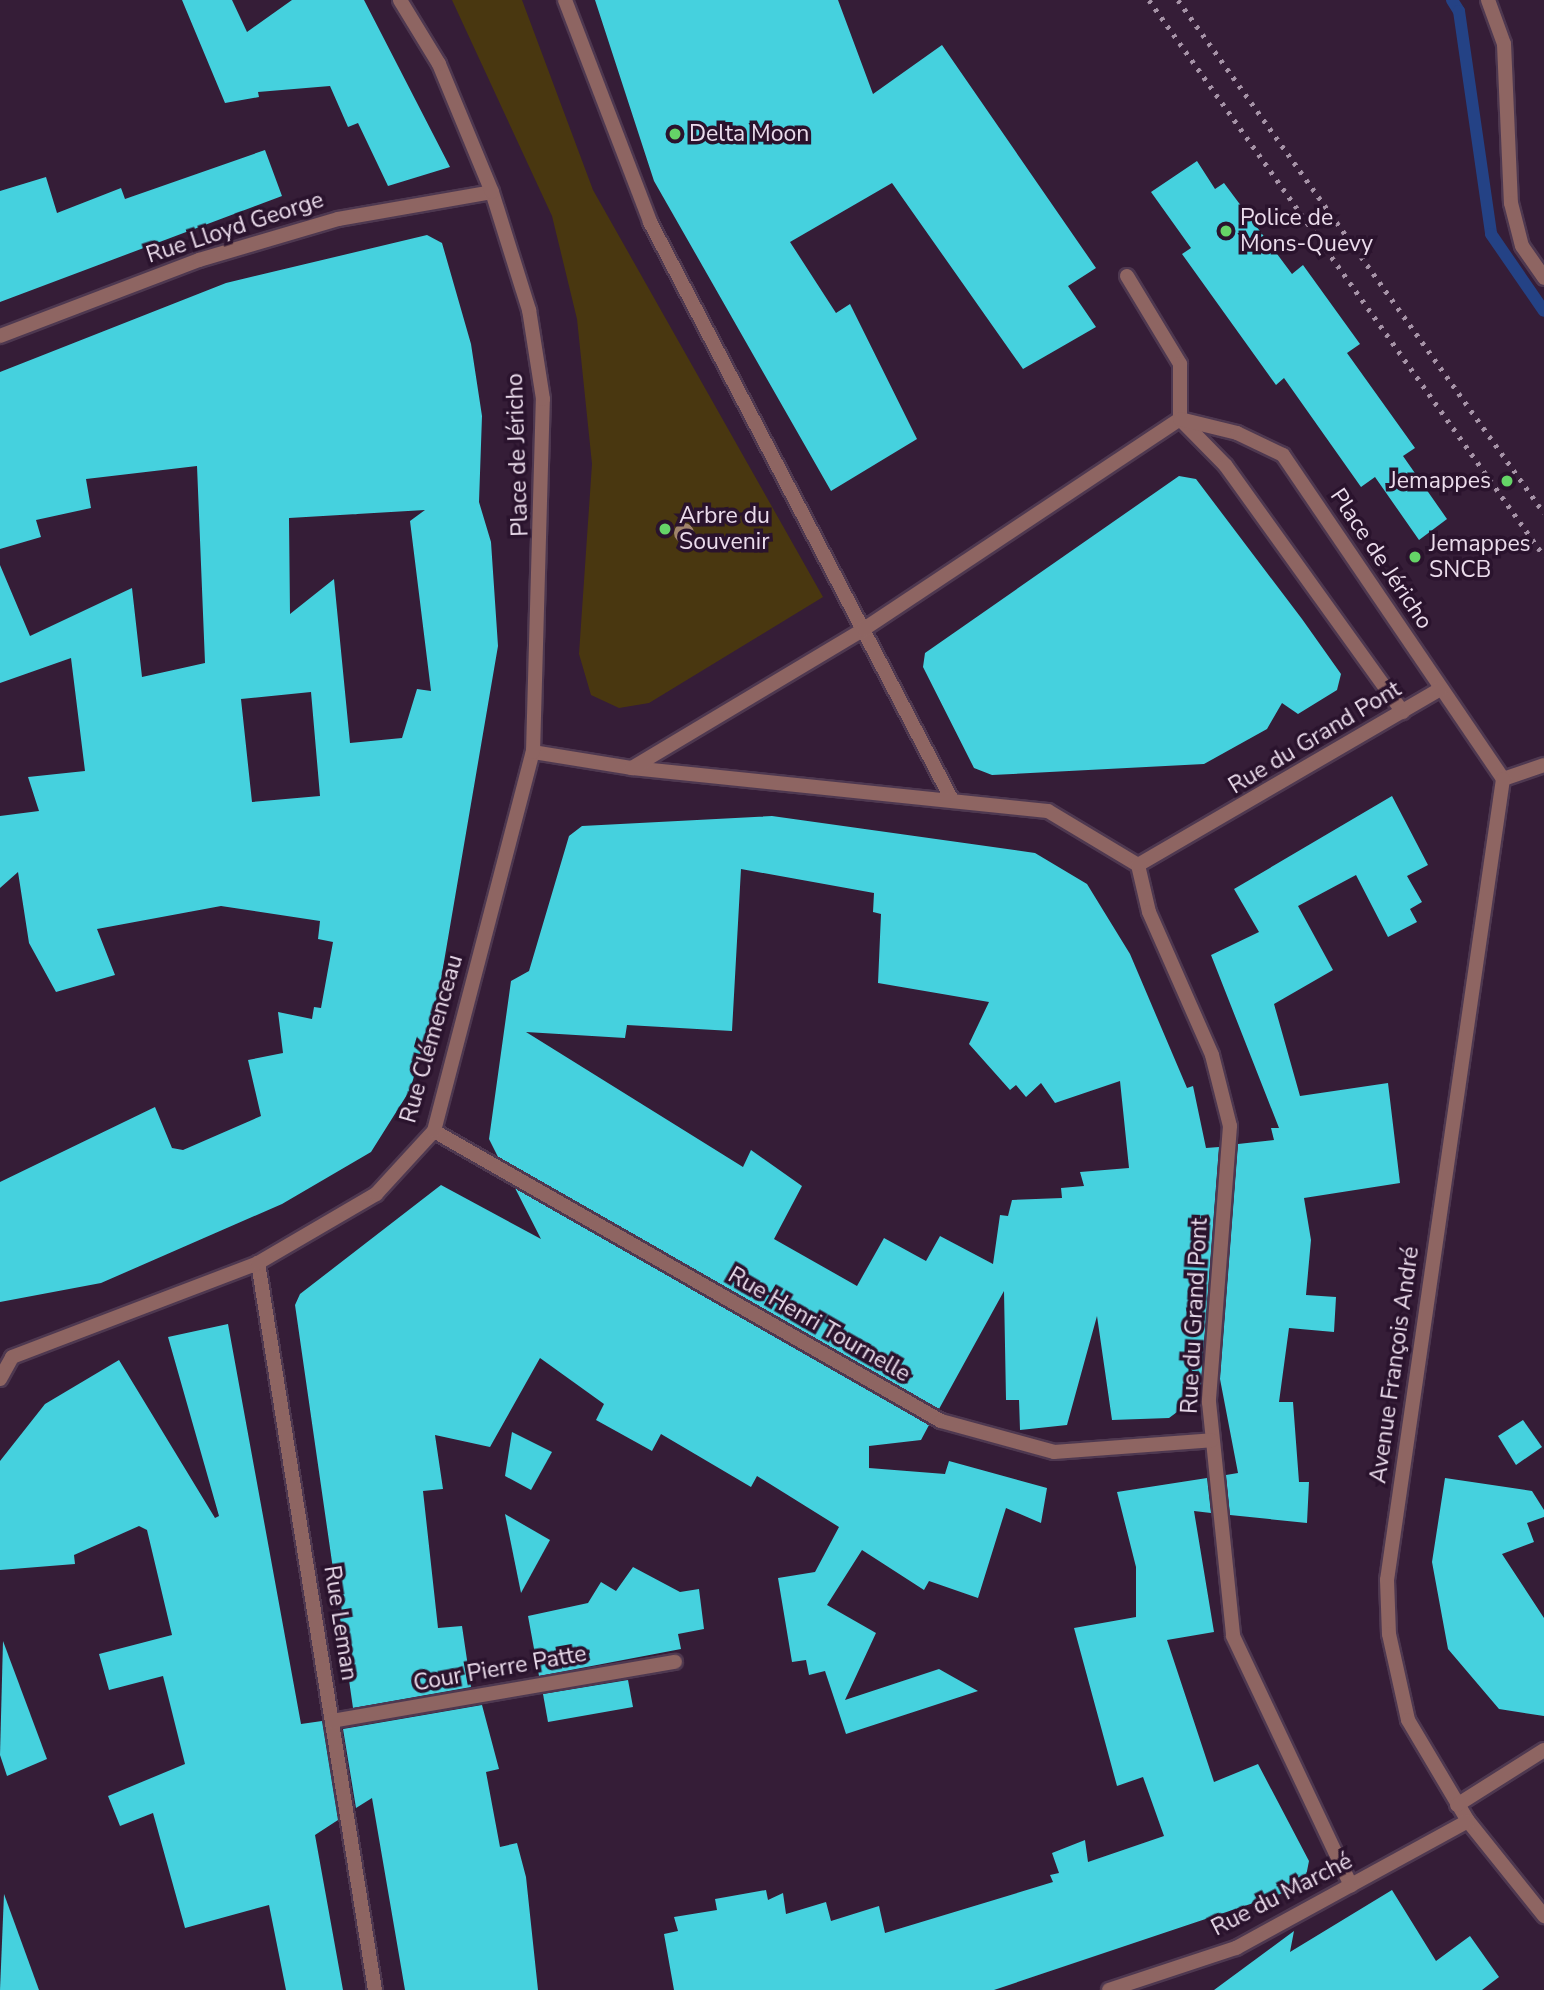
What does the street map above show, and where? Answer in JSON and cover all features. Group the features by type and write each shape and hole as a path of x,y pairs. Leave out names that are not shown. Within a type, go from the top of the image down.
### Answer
{"street":[{"name":"Place de Jéricho","path":"400,0 439,64 492,192 529,310 543,399 533,752"},
{"path":"565,0 650,222 951,798"},
{"path":"1488,0 1504,44 1511,203 1522,246 1544,278"},
{"name":"Rue Lloyd George","path":"0,336 199,260 300,230 492,192"},
{"path":"1127,276 1180,364 1180,419 1226,467 1403,712"},
{"name":"Place de Jéricho","path":"1180,419 1237,433 1283,455 1503,779"},
{"path":"632,768 864,629 1180,419"},
{"name":"Rue du Grand Pont","path":"1351,1886 1233,1636 1209,1402 1230,1126 1212,1055 1149,912 1138,865 1441,689"},
{"path":"533,752 632,768 951,798 1048,811 1138,865"},
{"name":"Rue Clémenceau","path":"0,1379 6,1357 258,1263 376,1194 434,1131 533,752"},
{"path":"1503,779 1544,765"},
{"name":"Avenue François André","path":"1503,779 1387,1580 1389,1634 1408,1720 1468,1821 1544,1916"},
{"name":"Rue Henri Tournelle","path":"434,1131 941,1421 1054,1451 1212,1440"},
{"name":"Rue Leman","path":"258,1263 375,1990"},
{"name":"Cour Pierre Patte","path":"332,1721 675,1662"},
{"path":"1457,1805 1544,1751"},
{"name":"Rue du Marché","path":"1109,1990 1236,1948 1468,1821"}],"shaded area":[{"path":"452,0 522,0 593,190 823,597 649,703 619,708 591,695 579,654 592,464 577,319 552,216"}],"building":[{"path":"182,0 232,0 247,32 292,0 364,0 450,167 388,186 358,123 348,127 330,86 258,92 259,97 225,103"},
{"path":"595,0 838,0 873,94 942,45 1096,268 1068,286 1096,327 1023,369 892,183 790,242 836,313 850,304 917,439 831,491 654,181"},
{"path":"265,150 282,196 0,302 0,191 46,177 57,213 121,188 125,199"},
{"path":"1197,161 1215,189 1224,183 1292,274 1303,265 1360,344 1347,353 1415,448 1403,456 1447,519 1419,540 1375,477 1361,487 1284,378 1276,385 1182,254 1191,248 1151,192"},
{"path":"427,235 442,243 471,344 482,416 479,502 491,542 498,646 439,991 410,1090 371,1152 282,1204 101,1283 0,1302 0,1182 155,1107 172,1148 183,1150 261,1116 248,1060 283,1053 278,1012 312,1019 314,1007 321,1008 333,942 318,939 320,921 221,906 97,929 115,975 56,992 29,943 18,872 0,888 0,816 39,811 28,777 85,771 71,658 0,683 0,565 30,636 132,588 142,677 205,663 197,466 86,479 91,508 36,520 41,537 0,549 0,372 226,283","holes":["425,510 410,521 431,691 417,689 402,738 350,743 334,579 290,614 289,518","311,692 320,796 252,802 241,699"]},
{"path":"1179,476 1196,479 1302,619 1341,674 1337,690 1298,714 1282,703 1267,729 1204,764 992,775 974,768 923,667 925,653"},
{"path":"1392,796 1428,865 1407,876 1422,902 1410,909 1417,922 1388,937 1356,875 1298,906 1333,970 1274,1004 1300,1096 1388,1083 1400,1183 1304,1198 1311,1240 1306,1295 1336,1297 1334,1332 1289,1328 1279,1402 1293,1402 1299,1482 1309,1482 1307,1523 1230,1515 1226,1475 1238,1473 1220,1379 1238,1144 1274,1140 1271,1128 1279,1128 1211,955 1259,932 1234,889"},
{"path":"772,816 1035,853 1087,884 1130,954 1187,1088 1193,1086 1206,1148 1219,1147 1200,1395 1169,1418 1112,1420 1097,1316 1067,1425 1020,1430 1019,1400 1006,1400 1004,1291 939,1409 498,1157 489,1139 511,981 529,971 569,836 582,826","holes":["741,869 874,893 873,912 881,914 878,983 989,1002 969,1044 1010,1090 1016,1085 1026,1097 1041,1083 1055,1103 1120,1081 1129,1168 1080,1172 1084,1186 1061,1188 1062,1198 1012,1200 1008,1216 1000,1215 993,1264 940,1236 926,1261 884,1238 857,1286 774,1239 802,1186 751,1150 743,1167 526,1032 625,1038 627,1025 732,1031"]},
{"path":"441,1185 541,1239 515,1188 929,1425 921,1440 869,1446 869,1468 945,1474 949,1461 1047,1488 1041,1523 1006,1508 978,1598 929,1581 924,1590 862,1550 827,1605 876,1633 845,1700 939,1669 978,1691 846,1734 825,1671 809,1675 806,1660 792,1662 778,1578 815,1572 839,1527 757,1476 751,1487 661,1434 652,1451 596,1420 604,1404 540,1358 490,1447 435,1435 443,1489 423,1491 438,1628 462,1626 471,1687 353,1708 295,1305 300,1294"},
{"path":"228,1324 301,1724 322,1721 338,1820 315,1835 343,1990 286,1990 269,1905 185,1928 153,1813 120,1826 108,1796 185,1764 163,1676 109,1690 99,1654 172,1635 147,1530 139,1526 74,1555 75,1564 0,1570 0,1461 45,1404 119,1360 215,1518 219,1516 168,1337"},
{"path":"1523,1420 1542,1447 1516,1465 1498,1436"},
{"path":"512,1432 552,1452 531,1490 505,1476"},
{"path":"1207,1478 1211,1513 1194,1511 1214,1632 1167,1640 1214,1782 1258,1764 1309,1861 1304,1886 994,1990 674,1990 664,1934 678,1931 674,1917 717,1910 715,1899 766,1890 768,1900 783,1893 786,1914 826,1902 831,1921 879,1906 885,1933 1053,1882 1050,1875 1059,1873 1052,1853 1085,1840 1088,1862 1164,1836 1143,1777 1117,1786 1074,1628 1136,1617 1136,1567 1117,1492"},
{"path":"1445,1478 1532,1491 1544,1510 1544,1517 1527,1523 1534,1542 1502,1554 1544,1618 1544,1716 1499,1709 1448,1649 1432,1562"},
{"path":"505,1514 550,1540 521,1593"},
{"path":"633,1567 680,1592 699,1589 704,1629 678,1634 681,1649 539,1676 528,1616 588,1603 601,1582 616,1591"},
{"path":"3,1641 47,1759 7,1776 0,1755"},
{"path":"628,1680 633,1707 548,1722 543,1694"},
{"path":"482,1705 499,1769 486,1772 500,1847 517,1843 526,1877 538,1990 405,1990 372,1798 356,1808 343,1729"},
{"path":"1392,1890 1436,1961 1470,1936 1499,1977 1482,1990 1214,1990 1294,1931 1290,1952"},
{"path":"4,1894 39,1990 0,1990"}],"waterway":[{"path":"1452,0 1459,11 1491,234 1544,311"}],"railway":[{"path":"1149,0 1544,556"},
{"path":"1178,0 1544,513"}],"place":[{"name":"Delta Moon","path":"675,134"},
{"name":"Police de Mons-Quevy","path":"1226,231"},
{"name":"Jemappes","path":"1507,481"},
{"name":"Arbre du Souvenir","path":"665,529"},
{"name":"Jemappes SNCB","path":"1415,557"}]}
